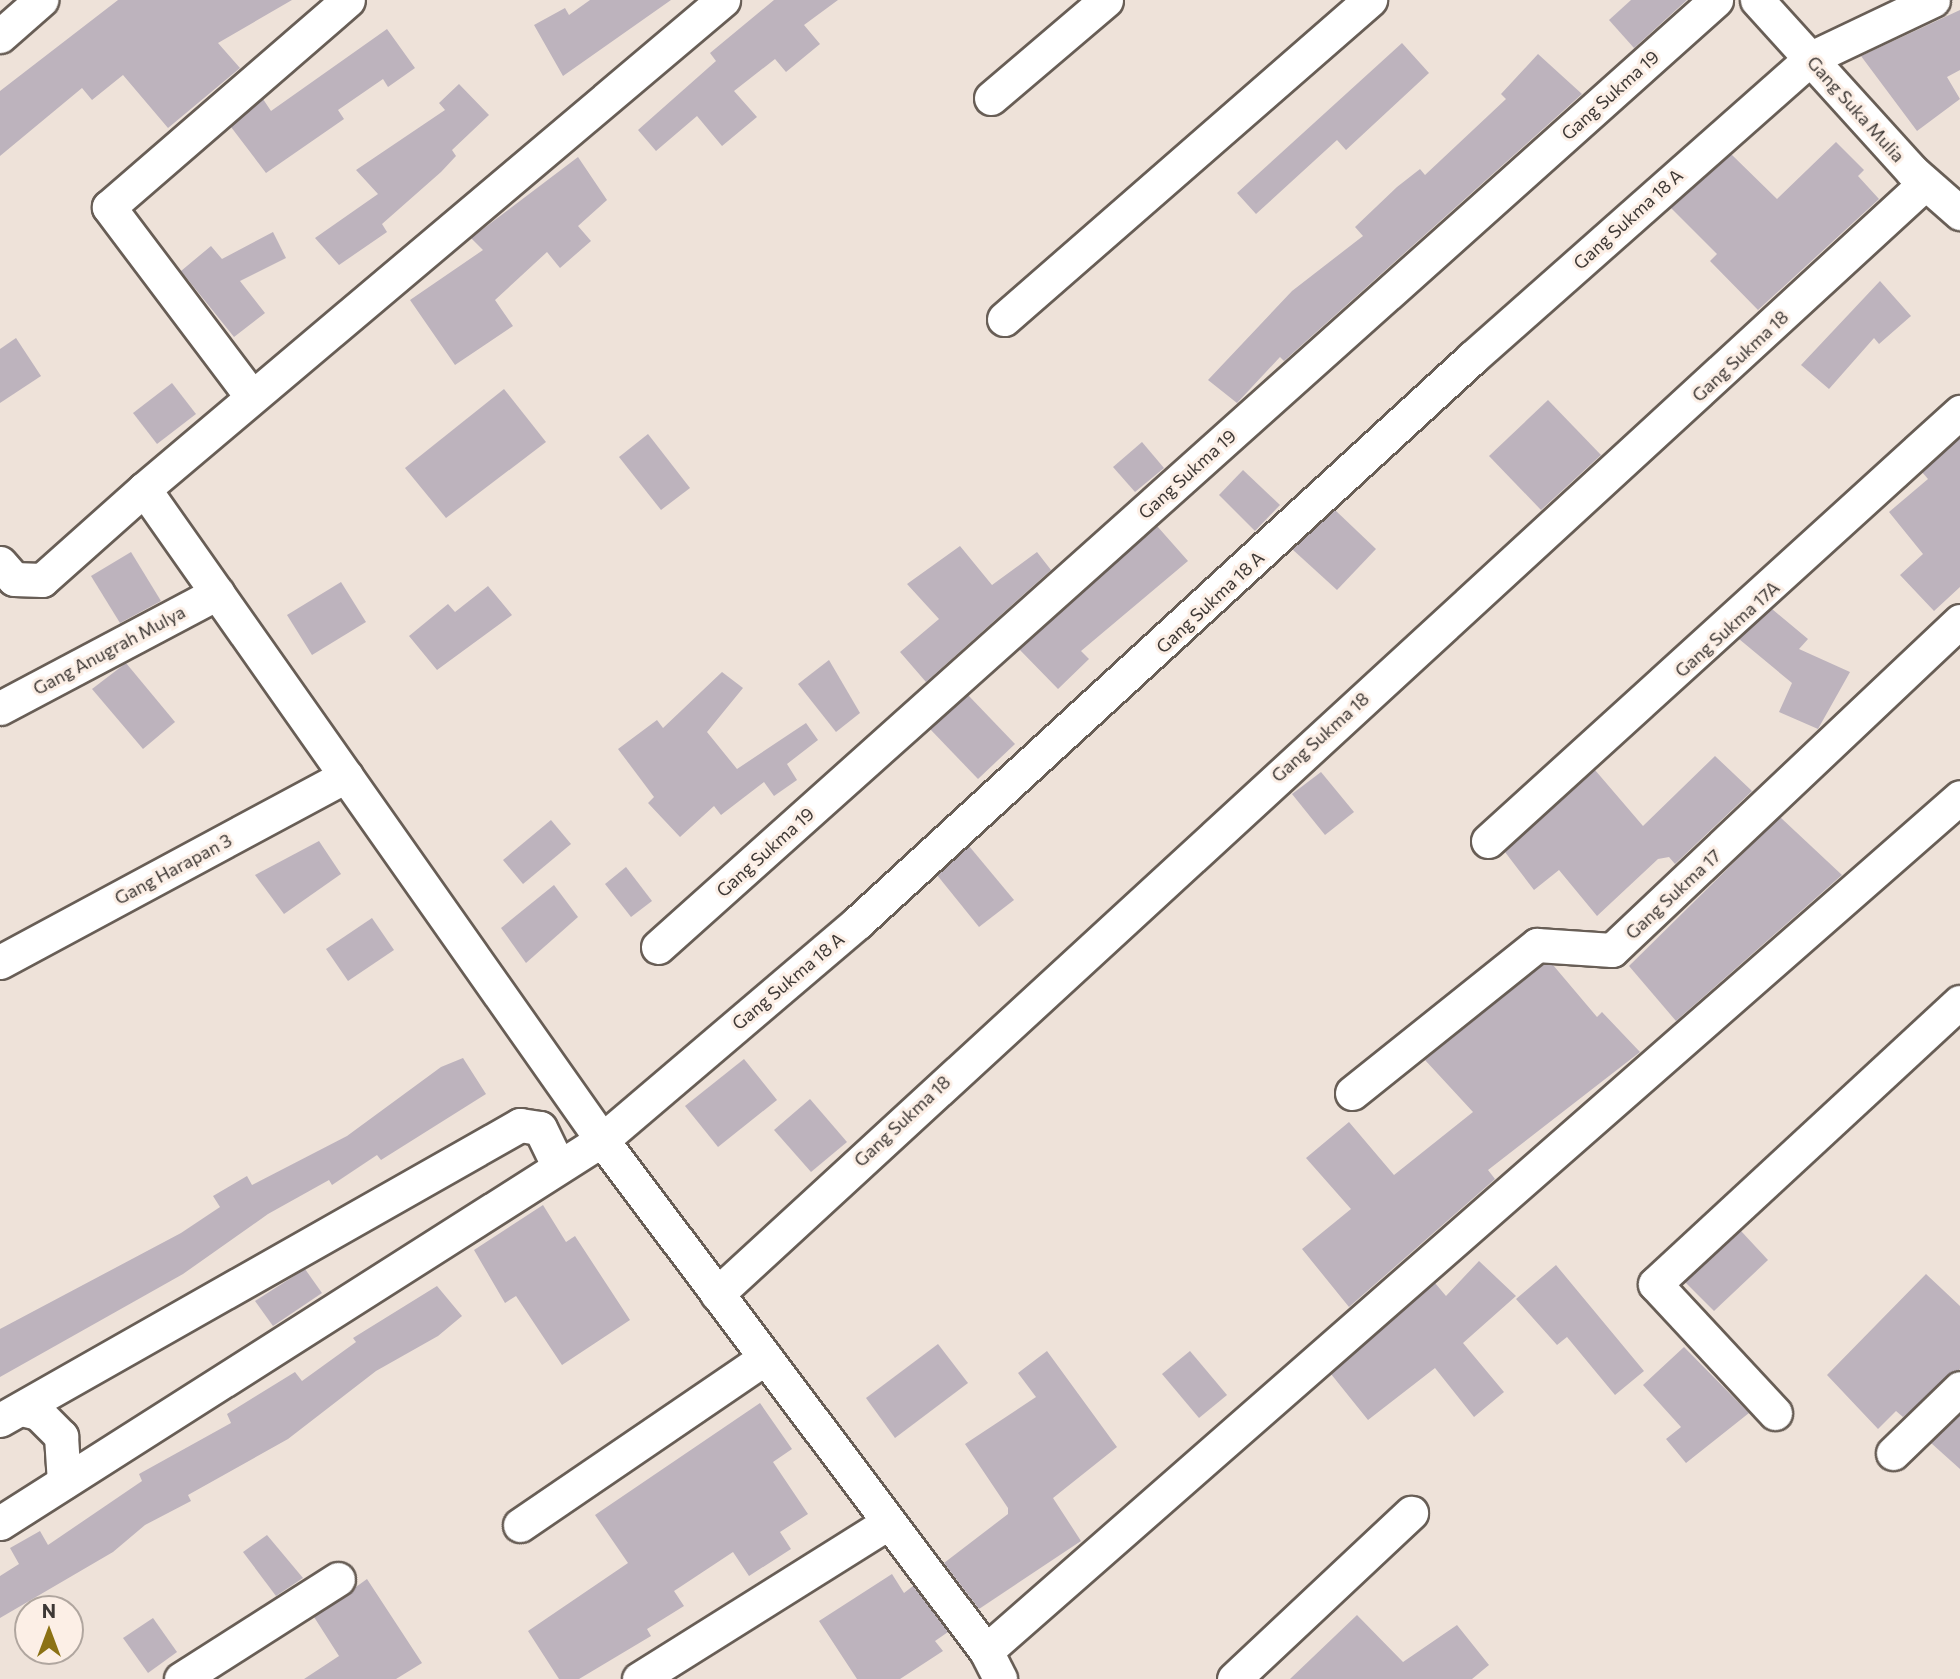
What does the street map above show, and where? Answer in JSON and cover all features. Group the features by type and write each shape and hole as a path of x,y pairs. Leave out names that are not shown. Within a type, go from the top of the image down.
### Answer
{"street":[{"path":"0,36 41,0"},
{"path":"252,397 110,207 348,0"},
{"path":"0,563 14,579 42,580 252,397 723,0"},
{"path":"991,98 1106,0"},
{"path":"1004,319 1370,0"},
{"name":"Gang Sukma 19","path":"659,947 1716,0"},
{"name":"Gang Suka Mulia","path":"1757,0 1925,183 1960,213"},
{"name":"Gang Sukma 18 A","path":"0,1522 602,1139 859,922 1472,358 1811,58 1933,0"},
{"name":"Gang Sukma 18","path":"717,1294 1925,183"},
{"name":"Gang Sukma 17A","path":"1488,841 1960,412"},
{"path":"144,489 602,1139 993,1665 1960,797"},
{"name":"Gang Anugrah Mulya","path":"0,708 217,593"},
{"name":"Gang Sukma 17","path":"1352,1093 1538,945 1550,941 1604,953 1619,945 1960,621"},
{"name":"Gang Harapan 3","path":"0,962 346,776"},
{"path":"1775,1413 1655,1284 1960,1002"},
{"path":"10,1414 520,1125 540,1128 559,1167"},
{"path":"520,1525 765,1358"},
{"path":"1893,1453 1960,1388"},
{"path":"10,1414 38,1413 61,1436 64,1482"},
{"path":"1234,1679 1411,1513"},
{"path":"639,1679 888,1523"},
{"path":"181,1679 338,1578"}],"building":[{"path":"118,0 292,0 218,43 240,68 168,128 123,75 92,100 82,88 0,156 0,91"},
{"path":"590,0 671,0 563,76 534,25 565,8 569,15"},
{"path":"774,0 838,0 804,25 820,44 786,72 775,59 734,91 757,117 722,146 697,116 656,151 638,130 716,61 710,53"},
{"path":"1631,0 1687,0 1634,48 1609,20"},
{"path":"1960,10 1960,70 1947,77 1960,99 1917,131 1861,56"},
{"path":"387,29 415,68 388,87 383,79 338,110 344,119 266,173 231,127 263,99 271,111"},
{"path":"1402,43 1429,73 1346,150 1337,140 1256,214 1237,193"},
{"path":"1538,54 1582,94 1284,361 1280,357 1237,403 1208,380 1292,291 1363,236 1355,227 1397,187 1420,169 1425,175 1506,99 1501,94"},
{"path":"459,84 489,115 452,150 456,156 441,172 382,224 387,232 339,265 315,238 378,194 356,170 445,110 439,103"},
{"path":"1836,142 1864,170 1858,176 1879,199 1758,310 1710,261 1717,254 1671,208 1731,154 1777,199"},
{"path":"578,157 607,200 578,226 591,241 560,268 547,252 495,300 513,326 455,365 410,300 483,250 471,238"},
{"path":"273,232 286,258 240,281 265,313 234,337 181,271 211,246 222,259"},
{"path":"1880,281 1911,316 1879,344 1874,338 1829,389 1801,365"},
{"path":"16,338 41,376 0,403 0,349"},
{"path":"172,383 196,414 157,444 133,413"},
{"path":"504,389 546,442 446,518 405,468"},
{"path":"1548,400 1601,455 1541,510 1489,456"},
{"path":"648,434 690,488 661,510 619,457"},
{"path":"1960,438 1960,587 1934,611 1900,575 1923,554 1889,512 1928,479 1922,472"},
{"path":"1142,442 1164,468 1135,492 1113,467"},
{"path":"1243,470 1280,505 1255,531 1219,495"},
{"path":"1335,510 1376,549 1337,590 1292,549"},
{"path":"1157,526 1188,561 1081,651 1089,659 1058,689 1019,649"},
{"path":"960,546 992,585 1037,552 1051,570 926,682 900,652 939,619 907,584"},
{"path":"131,552 161,601 120,623 91,576"},
{"path":"341,582 366,622 312,655 287,615"},
{"path":"488,586 512,615 437,670 409,636 448,604 455,612"},
{"path":"1772,609 1808,639 1799,649 1850,672 1818,729 1779,712 1792,683 1739,639"},
{"path":"829,660 860,713 836,732 798,684"},
{"path":"126,663 175,722 143,749 92,689"},
{"path":"722,672 743,688 707,732 737,769 806,723 818,740 787,764 797,780 774,796 764,782 721,815 714,806 680,837 648,803 654,797 618,749 657,720 663,728"},
{"path":"968,695 1015,744 978,779 930,729"},
{"path":"1715,756 1752,791 1675,864 1669,857 1658,859 1597,916 1559,870 1534,890 1505,852 1595,770 1643,826"},
{"path":"1321,772 1354,812 1325,835 1292,794"},
{"path":"1780,817 1842,875 1676,1021 1629,966"},
{"path":"551,820 571,844 523,884 503,860"},
{"path":"319,841 341,874 284,914 255,875"},
{"path":"969,846 1014,900 979,927 937,875"},
{"path":"626,867 652,901 631,917 605,884"},
{"path":"554,885 578,917 526,963 501,928"},
{"path":"372,918 394,950 348,981 326,949"},
{"path":"1543,965 1553,965 1597,1017 1602,1012 1640,1052 1488,1170 1495,1179 1349,1307 1302,1249 1351,1209 1306,1158 1349,1122 1394,1175 1473,1112 1425,1060"},
{"path":"463,1058 486,1094 381,1160 377,1155 332,1185 329,1180 268,1214 183,1274 0,1377 0,1329 181,1233 220,1207 213,1196 247,1176 252,1185 347,1136 441,1067"},
{"path":"744,1059 777,1100 718,1147 685,1106"},
{"path":"810,1099 847,1142 811,1172 774,1130"},
{"path":"543,1205 566,1242 575,1236 630,1320 562,1365 516,1296 505,1303 474,1250"},
{"path":"1741,1231 1768,1260 1714,1311 1685,1282"},
{"path":"1479,1261 1516,1296 1463,1343 1504,1392 1474,1417 1435,1368 1368,1420 1331,1374 1435,1283 1446,1296"},
{"path":"1556,1265 1644,1371 1615,1395 1567,1337 1557,1345 1516,1299"},
{"path":"305,1269 322,1293 273,1326 255,1301"},
{"path":"1926,1274 1960,1306 1960,1369 1903,1417 1896,1411 1878,1429 1827,1375"},
{"path":"437,1286 462,1316 438,1336 376,1371 288,1439 188,1495 191,1501 145,1525 113,1552 39,1595 14,1595 14,1610 0,1618 0,1576 19,1564 10,1548 40,1531 48,1545 142,1481 139,1474 231,1423 227,1414 295,1372 302,1381 356,1342 353,1338"},
{"path":"938,1344 968,1383 895,1438 866,1398"},
{"path":"1684,1347 1749,1413 1686,1463 1666,1439 1681,1427 1643,1385"},
{"path":"1047,1351 1117,1447 1053,1498 1081,1541 979,1609 944,1563 1008,1514 1008,1508 965,1444 1036,1397 1018,1373"},
{"path":"1190,1351 1227,1395 1199,1418 1162,1374"},
{"path":"760,1403 792,1449 773,1462 808,1514 780,1532 791,1549 749,1576 733,1552 674,1591 684,1606 647,1629 651,1636 579,1679 559,1679 528,1631 628,1563 595,1515"},
{"path":"1960,1415 1960,1469 1931,1443"},
{"path":"267,1535 303,1578 276,1596 243,1552"},
{"path":"892,1574 904,1593 913,1586 948,1632 935,1641 943,1651 900,1679 857,1679 819,1621"},
{"path":"367,1579 422,1663 396,1679 304,1679 339,1656 314,1617"},
{"path":"1357,1615 1403,1662 1457,1625 1489,1665 1472,1679 1290,1679"},
{"path":"153,1618 177,1652 148,1673 123,1638"}]}
